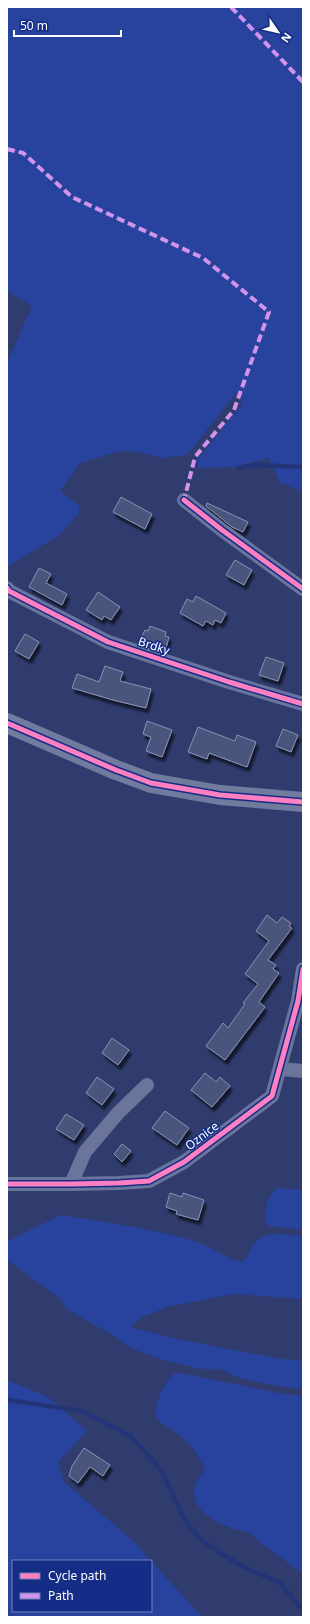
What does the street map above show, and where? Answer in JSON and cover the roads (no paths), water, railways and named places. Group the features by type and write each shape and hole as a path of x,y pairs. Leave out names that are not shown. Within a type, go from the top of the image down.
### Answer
{"street":[{"path":"184,500 222,530 303,589"},
{"name":"Brdky","path":"7,588 9,591 108,642 229,682 303,704"},
{"path":"7,723 116,770 151,783 220,795 303,802"},
{"name":"Oznice","path":"7,1184 119,1183 149,1180 184,1162 272,1096 281,1069 298,1001 303,969"},
{"path":"281,1069 303,1071"},
{"path":"71,1184 85,1152 118,1113 147,1085"}],"waterway":[{"path":"238,468 257,465 303,467"},
{"path":"7,1398 8,1400 82,1411 131,1436 161,1470 185,1520 201,1540 243,1567 279,1582 303,1610"}]}
